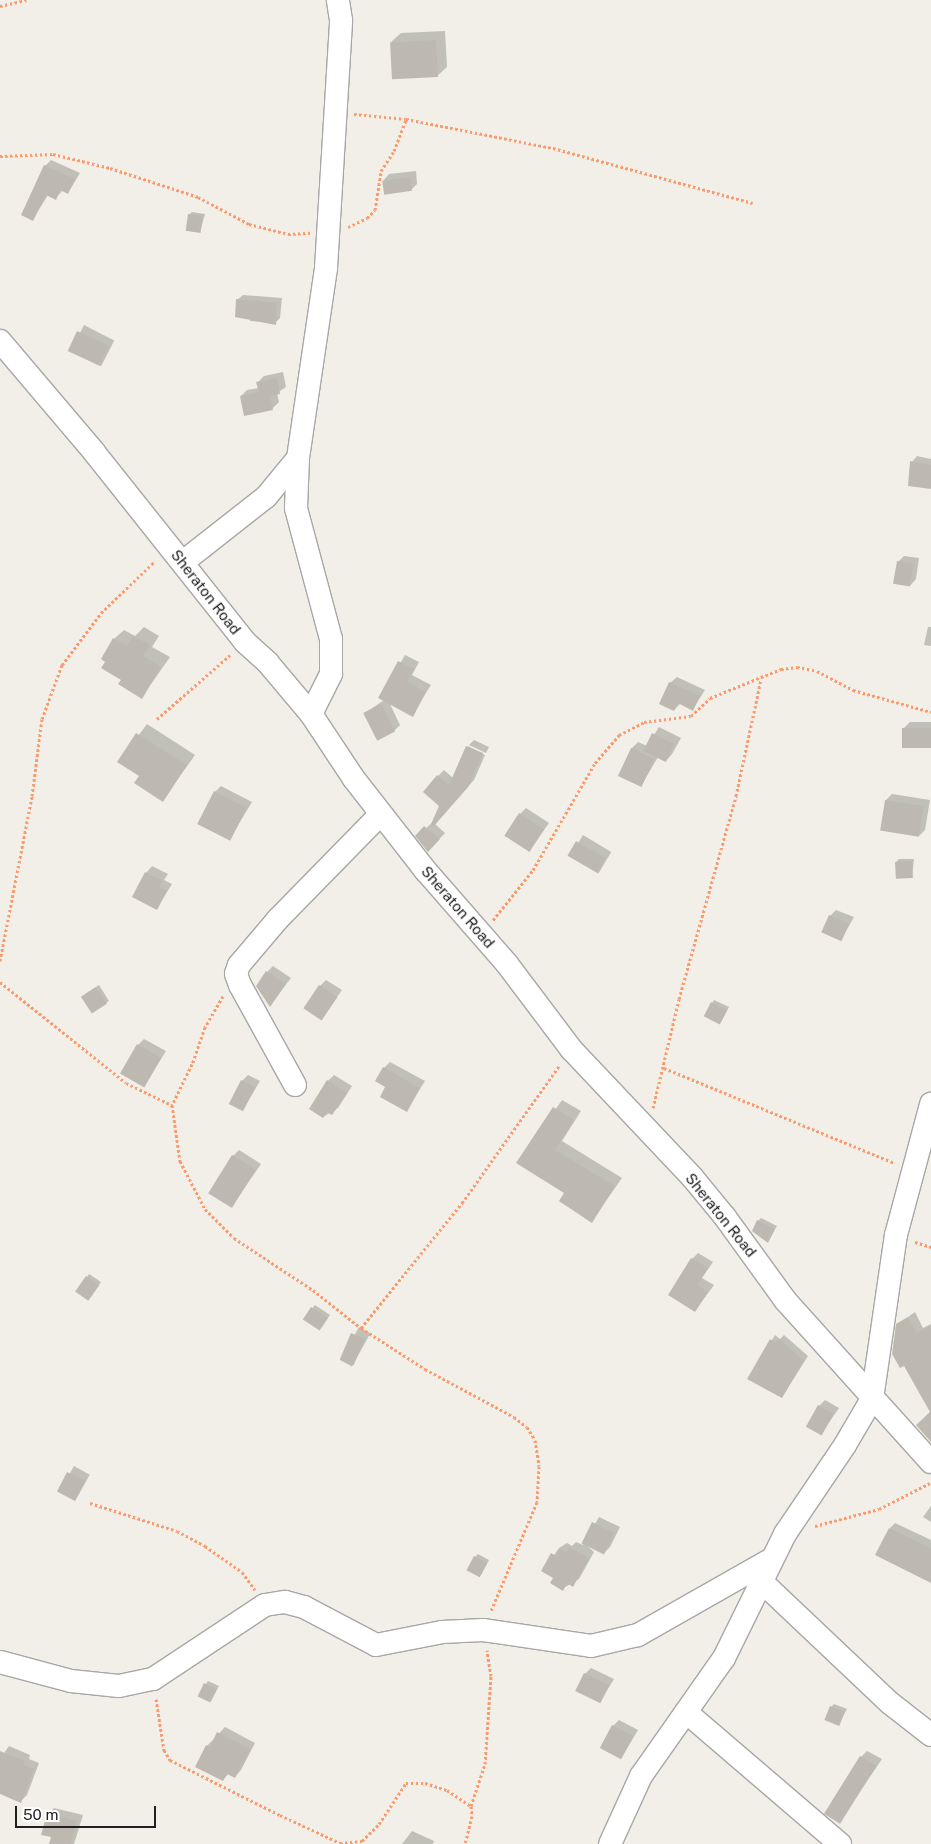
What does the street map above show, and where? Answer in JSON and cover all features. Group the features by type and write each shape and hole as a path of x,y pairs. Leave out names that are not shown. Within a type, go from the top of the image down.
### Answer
{"street":[{"path":"312,714 331,674 331,639 296,508 298,458 326,268 341,20 338,0"},
{"name":"Sheraton Road","path":"0,340 177,555 245,642 268,663 312,714 381,814 480,933 571,1049 648,1128 725,1217 785,1300 872,1399 931,1462"},
{"path":"177,555 266,497 298,458"},
{"path":"295,1085 236,974 247,952 381,814"},
{"path":"610,1844 641,1776 724,1658 785,1534 845,1445 872,1399 896,1236 911,1169 931,1104"},
{"path":"0,1662 71,1682 118,1686 153,1679 266,1604 285,1602 304,1607 376,1645 442,1632 483,1630 548,1642 592,1646 638,1635 772,1559"},
{"path":"762,1582 890,1703 931,1735"},
{"path":"686,1712 840,1844"}],"path":[{"path":"0,6 26,0"},
{"path":"336,112 406,120 553,148 753,203"},
{"path":"0,156 9,153 53,154 110,168 198,197 249,224 288,234 328,232 358,224 374,210 381,171 394,151 406,120"},
{"path":"0,961 32,796 42,720 62,665 101,613 177,555"},
{"path":"157,719 245,642"},
{"path":"480,933 525,882 595,763 619,735 644,722 691,716 710,698 761,679 781,669 797,667 817,671 853,690 931,712"},
{"path":"648,1128 681,990 736,796 761,679"},
{"path":"236,974 204,1027 192,1064 172,1105 180,1162 205,1209 234,1238 314,1290 361,1328 424,1370 514,1417 527,1427 535,1440 539,1466 537,1502 483,1630 491,1676 491,1700 484,1764 471,1806 472,1816 465,1844"},
{"path":"0,982 126,1083 172,1105"},
{"path":"361,1328 462,1202 571,1049"},
{"path":"664,1067 911,1169"},
{"path":"785,1534 879,1509 931,1483"},
{"path":"90,1502 178,1531 205,1546 242,1572 266,1604"},
{"path":"153,1679 164,1750 170,1760 340,1843 362,1841 379,1824 406,1783 425,1783 447,1790 471,1806"}],"building":[{"path":"436,40 438,77 392,79 390,42"},
{"path":"44,165 75,179 68,194 60,190 56,200 46,195 33,221 21,215"},
{"path":"410,177 412,191 384,195 382,181"},
{"path":"188,214 203,216 200,233 186,231"},
{"path":"236,299 277,303 276,325 235,317"},
{"path":"77,331 109,346 99,366 68,351"},
{"path":"277,378 280,394 270,396 273,410 244,416 240,396 259,392 256,382"},
{"path":"910,461 931,465 931,489 908,486"},
{"path":"897,561 914,564 910,587 893,584"},
{"path":"133,636 150,645 143,656 161,667 142,699 118,684 121,680 101,668 105,662 101,659 113,638 127,646"},
{"path":"398,661 414,669 407,682 426,692 413,717 378,698"},
{"path":"669,682 700,696 693,711 678,703 674,711 659,704"},
{"path":"381,704 395,732 377,741 363,713"},
{"path":"902,728 931,728 931,748 902,748"},
{"path":"136,733 187,765 163,802 134,783 139,776 117,762"},
{"path":"652,733 674,744 666,762 643,751"},
{"path":"466,746 483,753 468,787 434,826 431,824 439,806 423,792 437,775 449,785"},
{"path":"631,748 655,759 641,787 618,776"},
{"path":"214,791 247,808 230,841 197,824"},
{"path":"885,800 924,806 919,837 880,831"},
{"path":"519,813 544,829 529,852 504,836"},
{"path":"424,826 440,839 428,852 415,836"},
{"path":"576,841 605,858 597,873 568,856"},
{"path":"912,861 913,878 896,879 895,862"},
{"path":"145,872 162,881 159,887 167,891 157,910 132,897"},
{"path":"829,915 849,924 841,941 821,932"},
{"path":"266,971 286,984 270,1007 256,986"},
{"path":"319,985 337,997 322,1021 303,1008"},
{"path":"96,987 107,1004 92,1014 81,997"},
{"path":"711,1002 727,1010 720,1024 704,1016"},
{"path":"137,1044 161,1058 144,1087 120,1073"},
{"path":"383,1067 420,1088 407,1112 380,1097 385,1087 375,1081"},
{"path":"241,1080 255,1087 243,1111 229,1104"},
{"path":"327,1080 347,1093 332,1115 327,1112 323,1118 309,1109"},
{"path":"553,1107 574,1120 555,1150 615,1186 592,1223 559,1201 564,1193 516,1163"},
{"path":"232,1155 256,1170 232,1208 208,1193"},
{"path":"757,1220 775,1229 768,1243 752,1231"},
{"path":"691,1258 708,1268 697,1285 708,1292 695,1312 668,1295"},
{"path":"86,1276 99,1285 88,1301 75,1292"},
{"path":"311,1307 328,1318 320,1330 303,1320"},
{"path":"908,1317 917,1333 931,1325 931,1442 916,1425 930,1412 904,1366 900,1368 892,1354 896,1324"},
{"path":"351,1333 365,1339 353,1366 340,1360"},
{"path":"770,1339 775,1343 779,1339 804,1361 782,1398 747,1379"},
{"path":"818,1405 834,1414 822,1436 806,1427"},
{"path":"67,1472 85,1481 75,1501 57,1492"},
{"path":"592,1522 614,1533 604,1555 581,1544"},
{"path":"889,1528 931,1548 931,1583 875,1555"},
{"path":"569,1547 589,1558 573,1587 567,1583 563,1591 550,1583 553,1578 541,1571 551,1553 556,1556 560,1549 567,1552"},
{"path":"474,1556 487,1563 480,1577 466,1570"},
{"path":"584,1673 609,1685 600,1703 575,1691"},
{"path":"204,1683 217,1689 210,1703 198,1697"},
{"path":"830,1706 845,1712 839,1726 824,1720"},
{"path":"612,1725 633,1736 621,1759 600,1748"},
{"path":"217,1732 250,1749 235,1778 227,1774 223,1781 195,1767 206,1745 210,1747"},
{"path":"0,1751 25,1761 24,1765 34,1769 21,1803 0,1794"},
{"path":"860,1756 876,1766 840,1824 824,1814"},
{"path":"47,1813 77,1821 71,1844 49,1844 51,1837 41,1835"}]}
